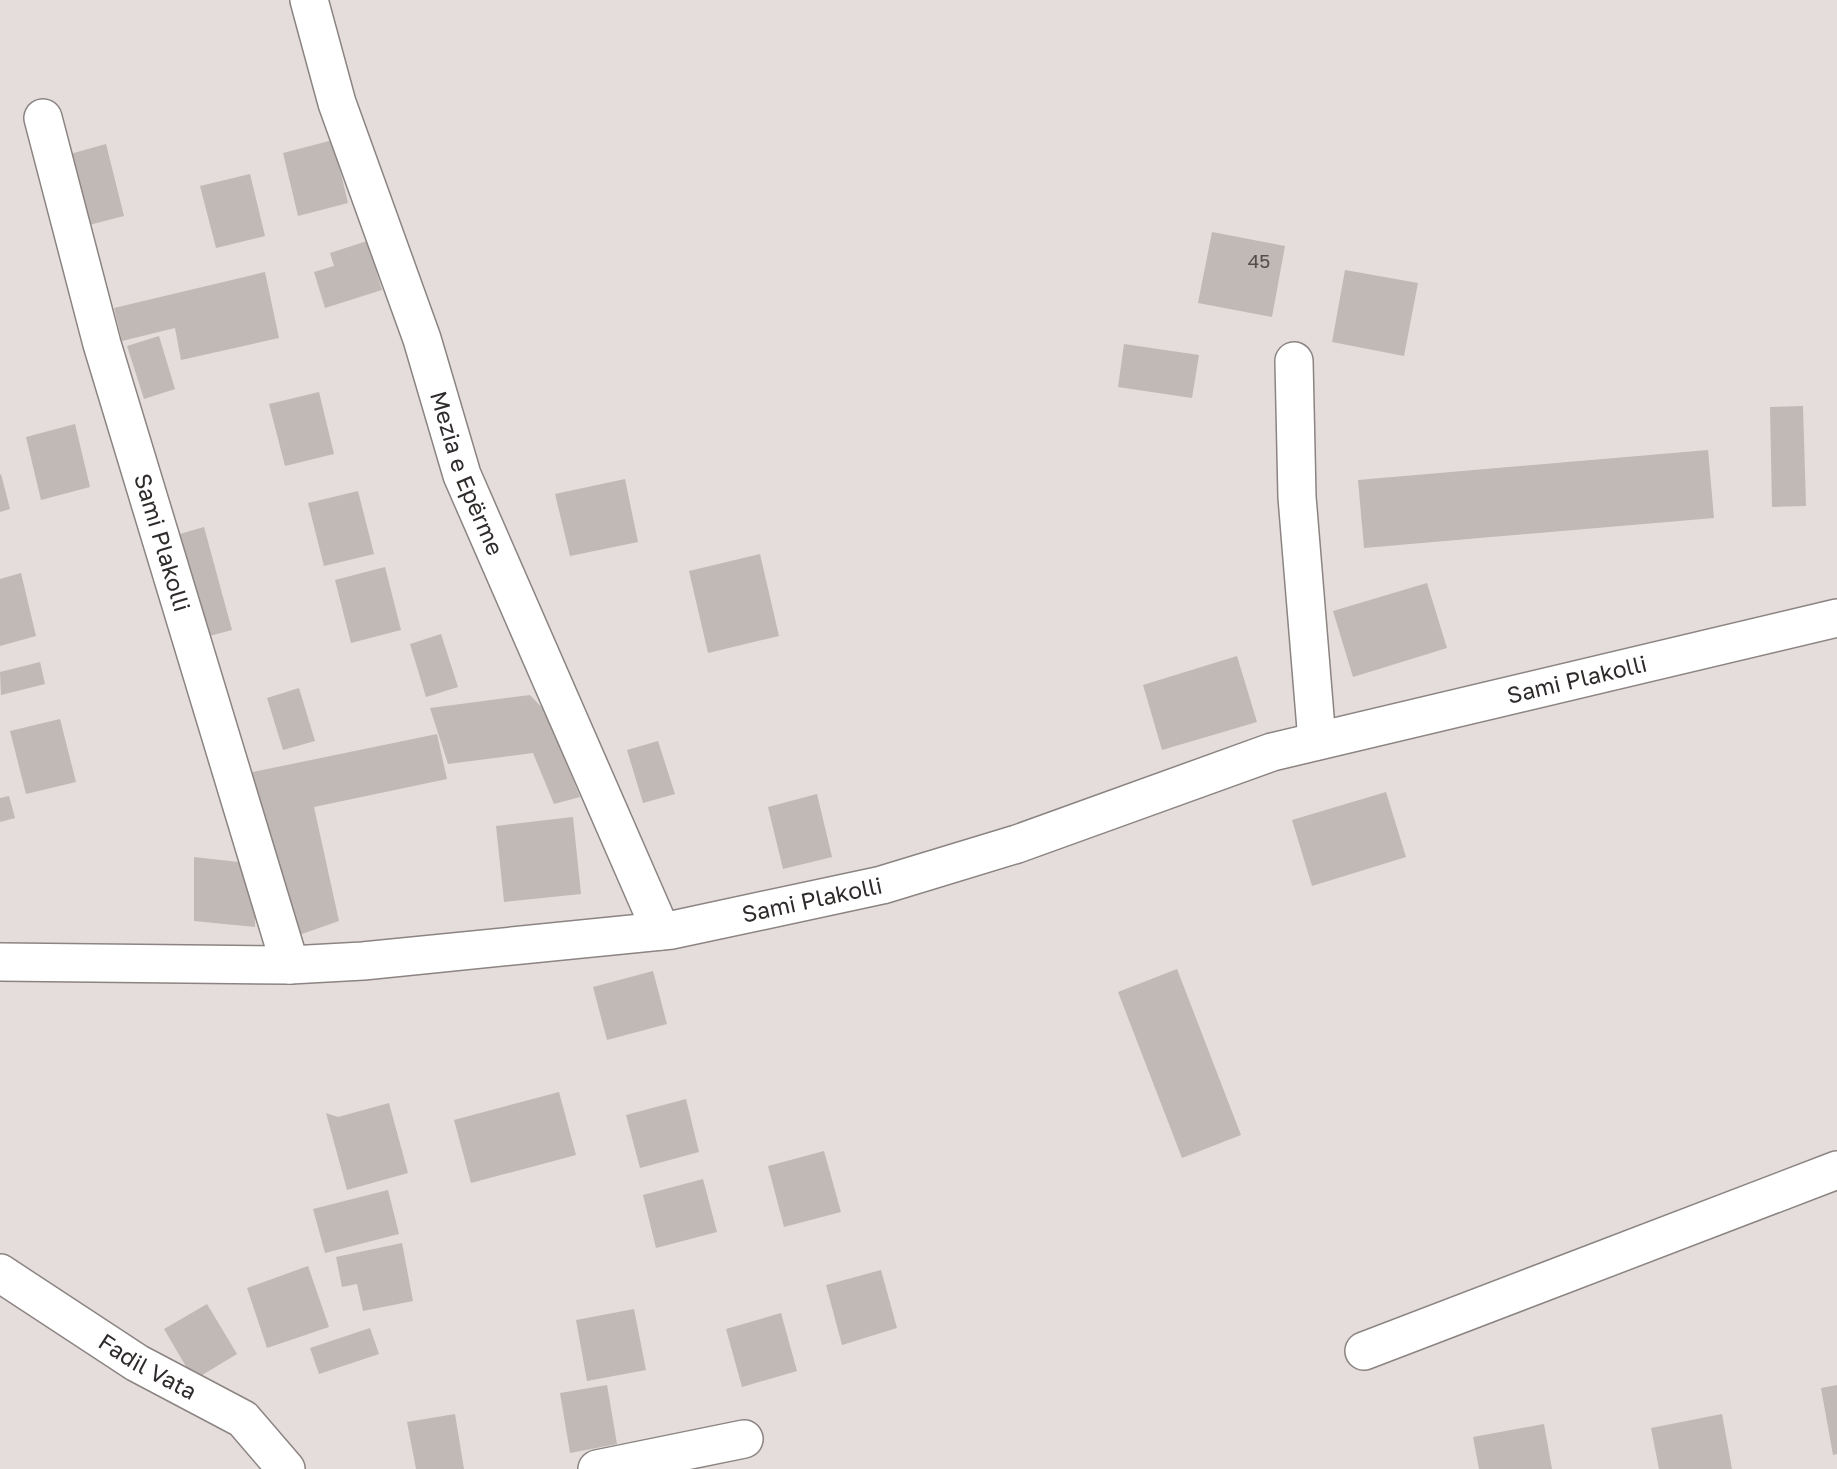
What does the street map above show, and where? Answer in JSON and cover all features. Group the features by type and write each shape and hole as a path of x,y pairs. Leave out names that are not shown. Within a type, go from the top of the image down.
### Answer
{"street":[{"name":"Mezia e Epërme","path":"309,0 337,103 422,340 462,475 661,931"},
{"name":"Sami Plakolli","path":"43,118 102,344 289,965"},
{"path":"1294,361 1297,497 1317,741"},
{"name":"Sami Plakolli","path":"0,962 289,965 363,961 661,931 775,910 882,885 1017,844 1272,751 1837,618"},
{"path":"1364,1351 1837,1170"},
{"name":"Fadil Vata","path":"0,1273 137,1363 243,1419 286,1469"},
{"path":"597,1469 744,1439"}],"building":[{"path":"333,140 348,203 298,216 283,153"},
{"path":"106,144 124,216 89,225 70,154"},
{"path":"250,174 265,236 216,248 200,186"},
{"path":"1212,232 1285,246 1272,317 1198,303"},
{"path":"367,241 382,290 325,308 314,272 334,266 330,253"},
{"path":"1345,270 1418,283 1404,356 1332,342"},
{"path":"265,272 279,338 181,360 175,328 122,341 114,308"},
{"path":"159,336 175,389 144,399 127,346"},
{"path":"1124,344 1199,355 1192,398 1118,387"},
{"path":"319,392 334,454 285,466 269,404"},
{"path":"1803,406 1806,506 1772,507 1770,407"},
{"path":"75,424 90,487 41,500 26,437"},
{"path":"1708,450 1714,518 1364,548 1358,480"},
{"path":"0,475 10,509 0,512"},
{"path":"625,479 638,542 570,556 555,494"},
{"path":"358,491 374,554 324,566 308,503"},
{"path":"204,527 232,630 202,638 173,536"},
{"path":"760,554 779,636 708,653 689,571"},
{"path":"385,567 401,630 351,643 335,580"},
{"path":"21,573 36,636 0,646 0,579"},
{"path":"1427,583 1447,648 1353,677 1333,611"},
{"path":"441,634 458,687 426,697 410,644"},
{"path":"1237,656 1257,722 1162,750 1143,685"},
{"path":"40,662 45,684 1,695 0,672"},
{"path":"299,688 315,741 283,750 267,698"},
{"path":"530,695 545,711 580,797 554,804 533,753 448,764 430,708"},
{"path":"60,719 76,782 26,794 10,731"},
{"path":"437,734 447,779 314,807 339,921 299,935 248,773"},
{"path":"658,741 675,794 643,803 627,750"},
{"path":"1386,792 1406,857 1312,886 1292,820"},
{"path":"817,794 832,857 783,869 768,807"},
{"path":"9,796 15,818 0,822 0,798"},
{"path":"573,817 581,894 504,902 496,826"},
{"path":"194,857 256,864 255,927 194,921"},
{"path":"1177,969 1241,1135 1182,1158 1118,992"},
{"path":"653,971 667,1024 607,1040 593,987"},
{"path":"559,1092 576,1155 471,1183 454,1120"},
{"path":"686,1099 699,1152 640,1168 626,1115"},
{"path":"389,1103 408,1173 347,1190 326,1113 338,1117"},
{"path":"824,1151 841,1212 784,1227 768,1166"},
{"path":"703,1179 717,1232 656,1248 643,1195"},
{"path":"388,1190 399,1234 325,1253 313,1209"},
{"path":"402,1243 413,1301 363,1311 357,1284 342,1287 336,1257"},
{"path":"308,1266 329,1327 267,1348 247,1288"},
{"path":"881,1270 897,1328 842,1345 826,1285"},
{"path":"207,1304 237,1354 194,1380 164,1329"},
{"path":"634,1309 646,1370 587,1381 576,1320"},
{"path":"781,1313 797,1371 742,1387 726,1329"},
{"path":"370,1328 379,1354 319,1374 310,1348"},
{"path":"607,1385 617,1444 570,1453 560,1393"},
{"path":"1837,1385 1837,1454 1833,1455 1821,1388"},
{"path":"455,1414 464,1469 416,1469 407,1422"},
{"path":"1722,1414 1732,1469 1659,1469 1651,1428"},
{"path":"1544,1424 1552,1469 1479,1469 1473,1437"}]}
